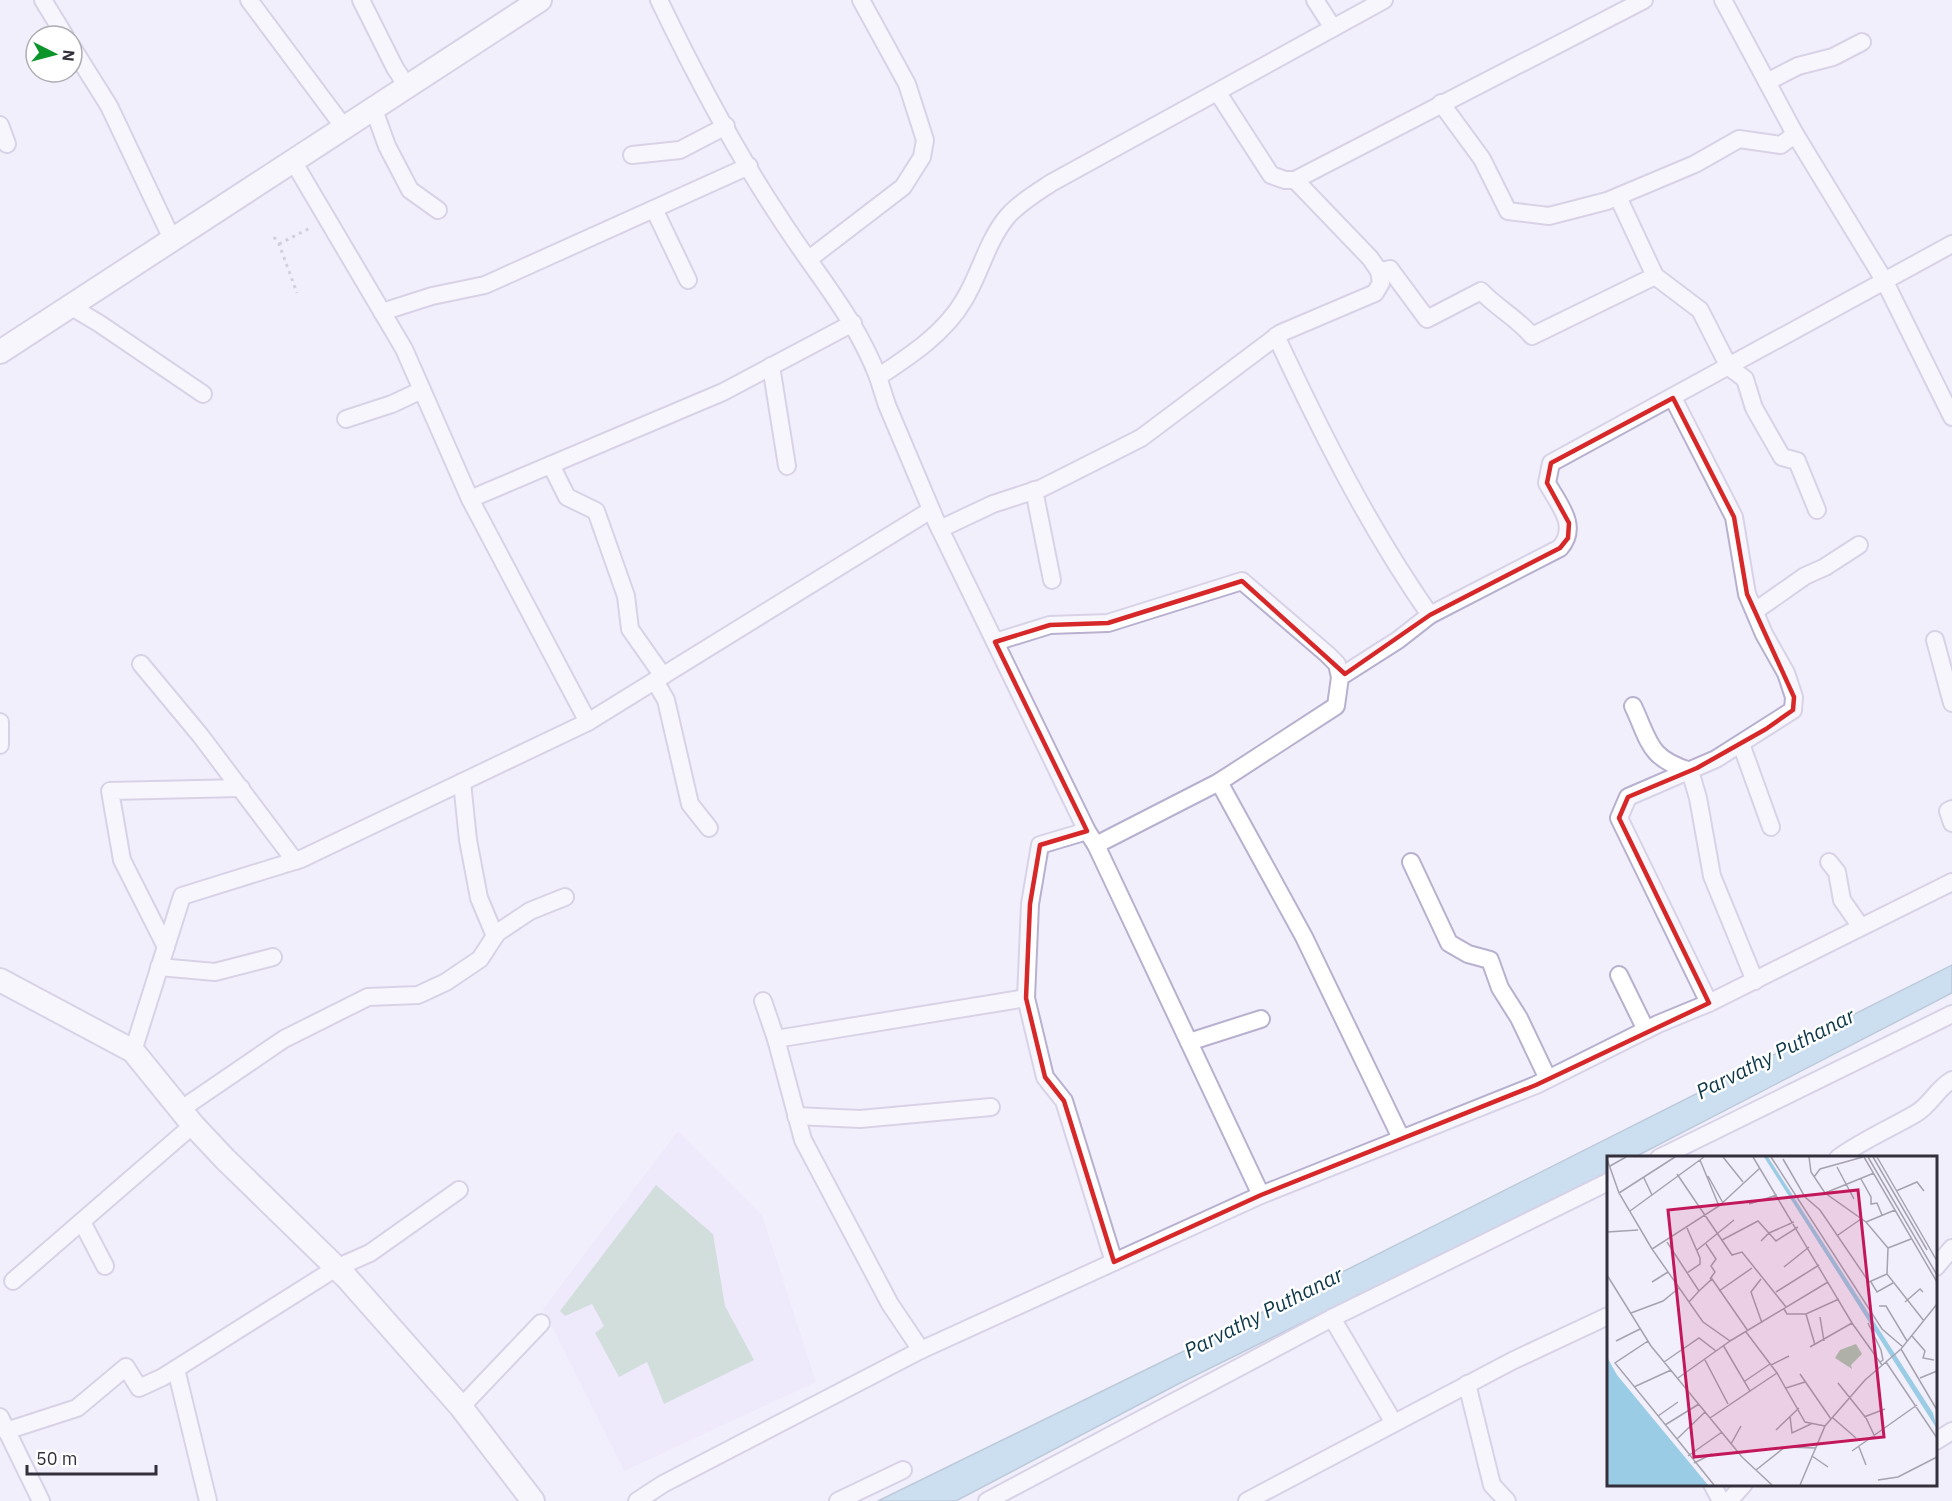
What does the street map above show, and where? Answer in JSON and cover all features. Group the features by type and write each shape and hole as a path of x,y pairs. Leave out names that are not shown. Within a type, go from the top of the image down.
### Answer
{"main road":[{"path":"0,352 540,0"},
{"path":"0,980 133,1051 187,1117 336,1268 461,1407 533,1501"}],"street":[{"path":"42,0 57,24"},
{"path":"249,0 344,126"},
{"path":"361,0 395,68 407,86"},
{"path":"659,0 684,52 778,216 853,323 878,377 887,405 940,530 1091,838 1261,1195"},
{"path":"810,259 903,187 922,157 925,140 907,84 861,0"},
{"path":"1315,0 1333,28"},
{"path":"878,377 915,352 942,327 964,301 984,256 1006,218 1029,198 1051,183 1384,0"},
{"path":"1218,93 1271,175 1285,180 1295,180 1440,103 1644,0"},
{"path":"1723,0 1795,135 1884,280 1950,410"},
{"path":"1767,82 1798,66 1833,57 1862,42"},
{"path":"84,66 110,106 173,241"},
{"path":"1440,103 1482,159 1508,212 1549,216 1618,197 1695,164 1739,139 1781,145 1795,135"},
{"path":"373,107 387,146 410,190 438,210"},
{"path":"0,125 6,144"},
{"path":"632,155 680,150 726,126"},
{"path":"293,161 404,349 470,499 588,722"},
{"path":"382,312 432,296 485,285 749,166"},
{"path":"940,530 993,504 1034,490 1141,438 1276,336 1375,293 1381,283 1379,272 1358,245 1295,180"},
{"path":"1618,197 1655,276 1700,310 1729,367 1746,380 1754,408 1782,456 1797,461 1817,510"},
{"path":"654,209 688,280"},
{"path":"1340,677 1398,640 1430,615 1560,548 1568,538 1569,523 1547,483 1551,463 1952,244"},
{"path":"1379,272 1390,270 1427,319 1481,291 1496,307 1519,320 1532,336 1655,276"},
{"path":"70,306 203,394"},
{"path":"470,499 723,392 853,323"},
{"path":"1276,336 1307,401 1395,566 1430,615"},
{"path":"771,366 787,466"},
{"path":"346,419 392,404 422,390"},
{"path":"1672,398 1734,517 1748,594 1764,634 1786,673 1793,704 1793,710 1786,717 1741,744 1690,771 1628,797 1620,818 1709,1004"},
{"path":"551,465 567,497 596,511 626,596 630,629 659,679 666,700 690,804 709,828"},
{"path":"1034,490 1052,580"},
{"path":"133,1051 182,896 294,861 588,722 931,510"},
{"path":"1755,611 1805,576 1859,545"},
{"path":"995,642 1050,625 1107,623 1242,581 1327,654 1337,664 1340,677 1336,706 1220,782 1091,838 1040,845 1030,904 1026,998 1045,1077 1064,1101 1114,1263"},
{"path":"1935,640 1952,703"},
{"path":"141,664 241,788 294,861"},
{"path":"1633,706 1655,754 1672,766 1690,771"},
{"path":"0,722 0,745"},
{"path":"1741,744 1772,827"},
{"path":"1690,771 1698,798 1712,876 1755,981"},
{"path":"462,782 468,840 479,898 495,936"},
{"path":"1220,782 1304,937 1401,1138"},
{"path":"166,947 122,860 110,791 241,788"},
{"path":"1952,809 1948,811 1952,823"},
{"path":"1411,862 1449,943 1468,954 1490,960 1500,988 1519,1018 1548,1079"},
{"path":"1829,862 1836,872 1842,900 1861,927"},
{"path":"637,1501 663,1484 921,1350 1261,1195 1548,1079 1646,1030 1709,1004 1952,882"},
{"path":"13,1281 82,1222 187,1117 284,1039 368,997 417,995 447,982 480,959 495,936 530,910 565,897"},
{"path":"159,967 215,972 273,957"},
{"path":"1619,975 1646,1030"},
{"path":"776,1039 1026,998"},
{"path":"763,1001 776,1039 802,1140 820,1170 849,1232 890,1304 921,1350"},
{"path":"1663,1156 1952,1014"},
{"path":"1189,1042 1261,1019"},
{"path":"1841,1156 1865,1138 1917,1113 1935,1097 1941,1086 1952,1080"},
{"path":"796,1116 860,1119 991,1107"},
{"path":"987,1501 1332,1318 1607,1182"},
{"path":"41,1501 3,1424 77,1408 126,1367 139,1388 176,1369 336,1268 370,1253 459,1191"},
{"path":"82,1222 105,1266"},
{"path":"1937,1265 1952,1248"},
{"path":"1247,1501 1467,1384 1607,1316"},
{"path":"1332,1318 1394,1424"},
{"path":"461,1407 541,1323"},
{"path":"176,1369 208,1501"},
{"path":"1467,1384 1492,1485 1508,1501"},
{"path":"1937,1440 1952,1431"},
{"path":"838,1501 903,1470"},
{"path":"1713,1486 1721,1501"},
{"path":"1729,1501 1743,1486"}],"path":[{"path":"279,244 327,219"},
{"path":"274,237 279,244 297,293"}],"highlighted area":[{"path":"1673,398 1734,517 1747,594 1794,697 1793,710 1766,729 1697,768 1628,797 1619,818 1709,1003 1536,1085 1261,1195 1114,1262 1064,1101 1045,1077 1026,998 1030,904 1040,845 1087,831 995,642 1050,625 1108,623 1242,581 1345,674 1430,615 1560,548 1568,538 1569,523 1547,483 1551,463"}],"shaded area":[{"path":"678,1131 762,1215 816,1382 624,1471 543,1309"}],"green space":[{"path":"656,1185 713,1234 725,1306 754,1360 664,1404 647,1362 619,1377 595,1333 604,1326 592,1304 565,1316 560,1311"}],"water":[{"name":"Parvathy Puthanar","path":"1952,965 1952,993 1637,1156 1607,1156 1607,1172 1180,1383 956,1501 878,1501 1235,1326"}]}
